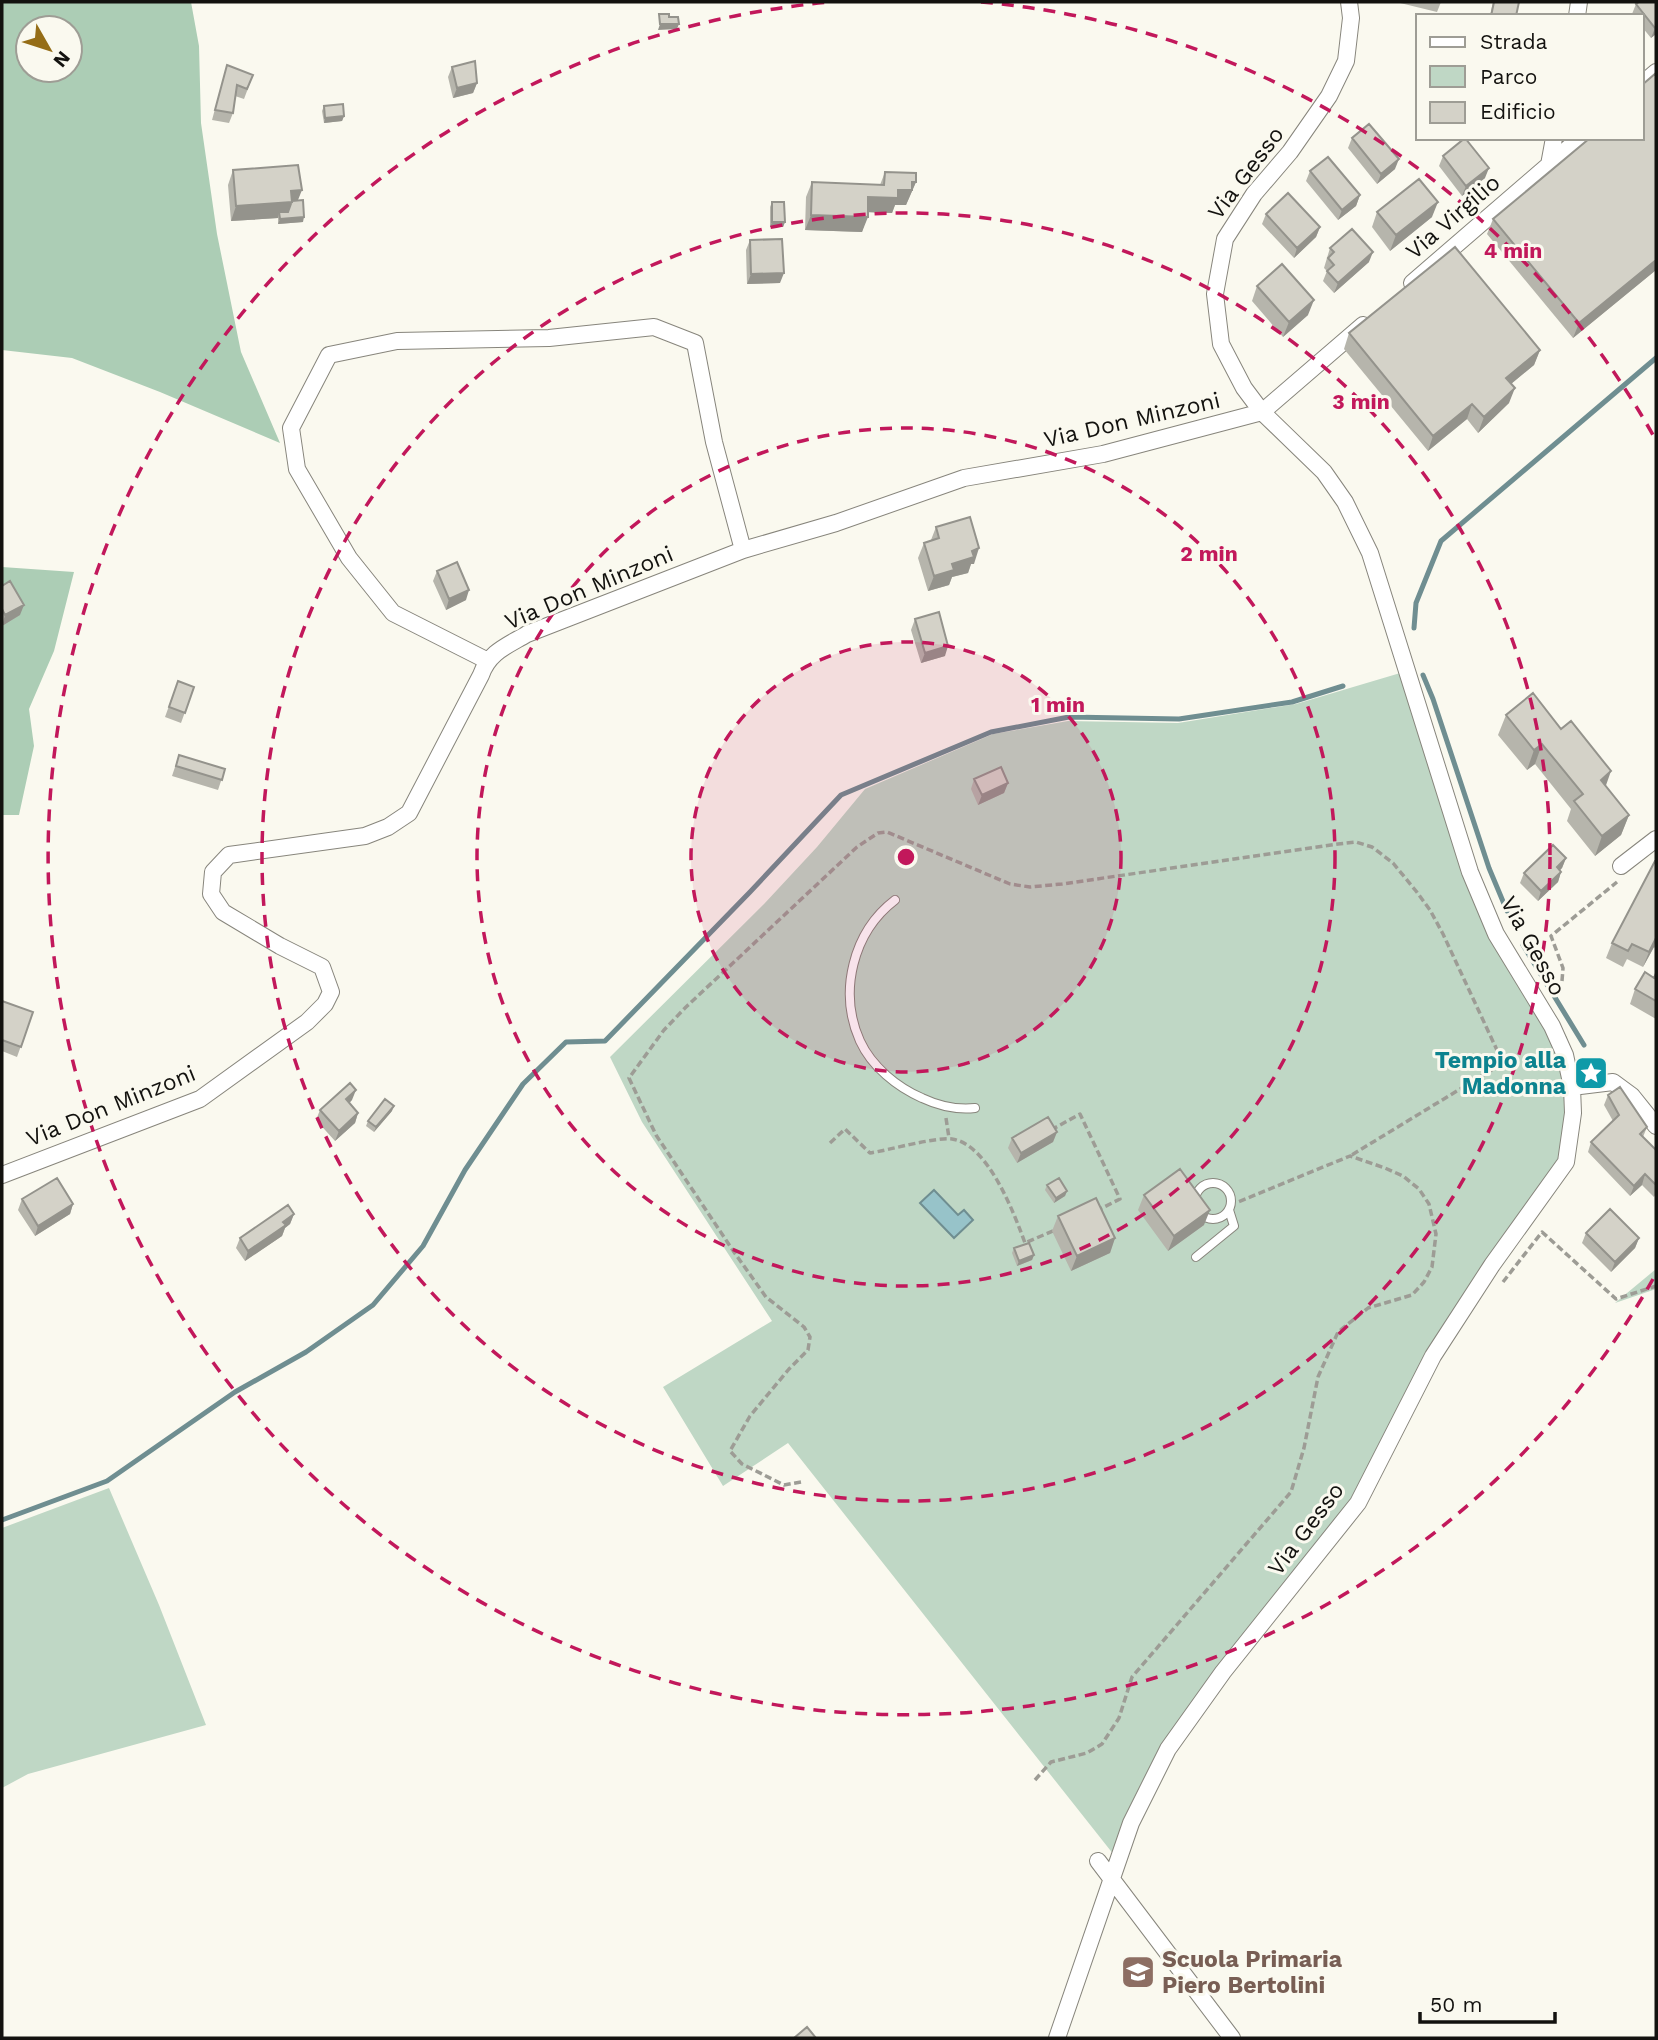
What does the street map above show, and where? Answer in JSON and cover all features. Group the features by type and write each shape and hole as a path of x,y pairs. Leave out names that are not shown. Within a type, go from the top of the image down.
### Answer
{"street":[{"name":"Via Gesso","path":"1058,2038 1131,1823 1168,1749 1223,1672 1358,1503 1433,1356 1492,1265 1566,1162 1573,1113 1572,1087 1565,1055 1552,1026 1496,934 1470,872 1370,553 1345,502 1324,472 1262,412 1244,388 1221,344 1215,294 1225,239 1254,194 1290,152 1329,96 1346,61 1351,18 1349,2"},
{"path":"1549,164 1554,140"},
{"name":"Via Virgilio","path":"1395,297 1578,140"},
{"path":"1262,412 1374,315"},
{"path":"486,660 393,613 349,558 297,469 290,428 328,355 397,341 549,338 654,327 695,343 714,442 743,550"},
{"name":"Via Don Minzoni","path":"2,1175 201,1099 307,1023 325,1004 331,992 322,967 279,946 223,912 211,894 213,872 229,855 365,836 388,827 410,813 481,675 486,660 527,634 743,550 836,523 964,478 1103,454 1262,412"},
{"path":"1623,871 1656,839"},
{"path":"1572,1087 1613,1082 1654,1117"},
{"path":"1098,1861 1232,2038"}],"lane":[{"path":"895,900 880,911 868,926 856,954 849,985 854,1025 860,1042 869,1056 894,1082 910,1093 960,1110 975,1108"},
{"path":"1196,1257 1234,1226 1231,1198 1225,1187 1214,1183 1202,1186 1195,1196 1196,1208 1203,1217 1215,1219 1225,1214 1230,1207"}],"path":[{"path":"801,1482 784,1485 742,1464 730,1451 750,1416 808,1350 810,1337 804,1327 766,1297 734,1252 656,1135 629,1078 664,1030 686,1007 857,847 878,833 887,832 999,880 1030,887 1356,842 1372,847 1393,863 1430,910 1503,1063 1350,1156 1230,1207"},
{"path":"1562,981 1563,968 1551,936 1623,871"},
{"path":"944,1106 949,1139"},
{"path":"1047,1132 1080,1114 1120,1199 1091,1213"},
{"path":"830,1143 845,1129 870,1153 949,1139 964,1142 1000,1183 1025,1243 1062,1227"},
{"path":"1035,1780 1051,1762 1087,1753 1102,1744 1119,1718 1132,1677 1291,1492 1304,1448 1318,1377 1338,1332 1368,1308 1412,1295 1424,1282 1432,1267 1436,1234 1429,1204 1419,1189 1403,1176 1350,1156"},
{"path":"1540,1234 1542,1232 1616,1299 1656,1286"}],"green space":[{"path":"2,2 191,2 199,46 201,123 217,234 241,352 280,443 72,358 2,350"},
{"path":"2,567 74,572 54,651 29,709 34,746 19,815 2,815"},
{"path":"1407,671 1502,944 1567,1037 1575,1104 1555,1171 1456,1323 1341,1533 1198,1705 1135,1796 1114,1855 788,1443 723,1486 663,1387 772,1321 642,1122 610,1057 764,904 817,847 865,789 993,734 1068,721 1178,723 1296,704"},
{"path":"1656,1269 1656,1289 1615,1303"},
{"path":"109,1488 206,1725 28,1774 2,1788 2,1528"}],"water":[{"path":"934,1190 958,1215 964,1210 973,1220 954,1238 920,1203"}],"building":[{"path":"1494,2 1519,2 1516,14 1491,14"},
{"path":"1656,2 1655,28 1644,14 1636,4"},
{"path":"659,14 678,17 679,24 660,24"},
{"path":"475,61 477,83 457,88 452,67"},
{"path":"227,65 253,75 247,89 237,85 233,113 215,110"},
{"path":"1656,73 1656,260 1579,323 1493,219 1588,140 1644,140 1644,83"},
{"path":"343,104 344,116 325,118 324,106"},
{"path":"1369,124 1399,159 1381,174 1352,138"},
{"path":"1463,140 1467,140 1489,168 1466,186 1443,156"},
{"path":"1328,157 1360,195 1342,210 1310,171"},
{"path":"298,165 302,190 291,191 292,202 236,206 233,170"},
{"path":"885,172 916,173 916,182 912,182 912,190 898,190 898,198 868,197 868,217 811,215 812,182 884,185"},
{"path":"1419,179 1438,202 1396,235 1377,212"},
{"path":"1288,193 1320,227 1297,248 1266,214"},
{"path":"303,200 304,217 280,219 279,212 288,212 292,201"},
{"path":"772,202 784,202 785,222 772,222"},
{"path":"1352,229 1373,252 1338,283 1327,271 1334,265 1328,258 1334,252 1330,248"},
{"path":"782,239 784,273 751,274 750,240"},
{"path":"1455,247 1540,350 1506,378 1515,388 1484,417 1472,404 1433,436 1349,333"},
{"path":"1282,264 1314,300 1289,322 1257,286"},
{"path":"970,517 979,548 972,551 974,557 952,564 954,570 934,576 924,543 939,538 936,527"},
{"path":"457,562 469,590 449,599 437,571"},
{"path":"10,581 24,605 5,615 2,609 2,586"},
{"path":"939,612 948,646 925,653 915,619"},
{"path":"178,681 194,687 185,713 169,707"},
{"path":"1533,693 1561,729 1571,721 1611,771 1601,780 1629,815 1602,836 1574,801 1583,794 1542,744 1534,750 1506,715"},
{"path":"179,755 225,769 222,780 176,766"},
{"path":"1001,767 1008,783 982,795 974,779"},
{"path":"1553,845 1566,858 1557,867 1561,872 1541,891 1524,873"},
{"path":"1655,861 1656,938 1649,952 1632,944 1628,951 1612,943"},
{"path":"1645,972 1654,978 1656,973 1656,1001 1635,989"},
{"path":"2,1001 33,1012 21,1047 2,1040"},
{"path":"350,1083 356,1090 346,1099 358,1113 339,1131 320,1110"},
{"path":"1620,1087 1647,1127 1640,1134 1656,1150 1656,1185 1645,1174 1634,1186 1591,1142 1619,1115 1608,1095"},
{"path":"385,1099 394,1106 376,1127 368,1121"},
{"path":"1048,1117 1057,1132 1021,1153 1012,1138"},
{"path":"1180,1169 1210,1210 1174,1236 1144,1195"},
{"path":"57,1178 73,1204 38,1226 22,1199"},
{"path":"1059,1178 1067,1191 1056,1198 1047,1185"},
{"path":"1096,1198 1115,1238 1077,1256 1058,1216"},
{"path":"288,1205 294,1214 283,1222 286,1225 248,1251 240,1238"},
{"path":"1610,1209 1639,1238 1615,1262 1586,1233"},
{"path":"1029,1243 1034,1255 1019,1261 1014,1248"},
{"path":"807,2027 816,2038 794,2038"}],"waterway":[{"path":"1414,628 1416,603 1441,541 1656,358"},
{"path":"1423,675 1489,868 1507,911"},
{"path":"2,1520 107,1481 235,1392 306,1352 373,1305 423,1246 465,1170 523,1084 566,1042 605,1041 841,795 991,732 1069,717 1179,719 1292,702 1343,686"},
{"path":"1523,945 1584,1045"}],"place":[{"name":"Tempio alla Madonna","path":"1591,1073"},
{"name":"Scuola Primaria Piero Bertolini","path":"1138,1972"}]}
